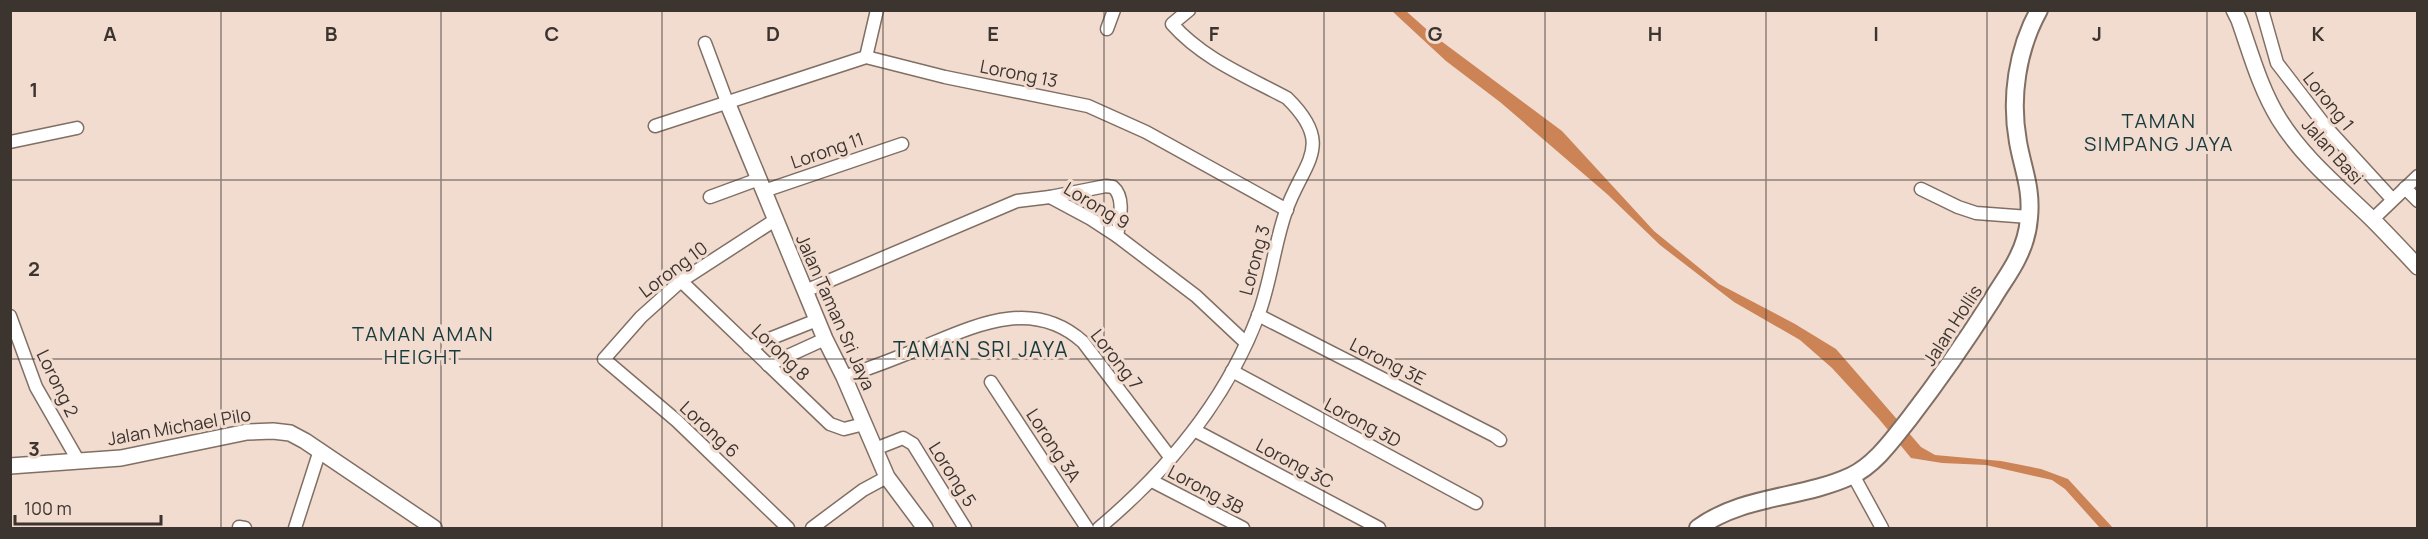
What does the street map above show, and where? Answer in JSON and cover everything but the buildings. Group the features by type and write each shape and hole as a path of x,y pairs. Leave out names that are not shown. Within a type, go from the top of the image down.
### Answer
{"main road":[{"name":"Jalan Hollis","path":"1698,528 1714,517 1733,509 1816,488 1853,475 1875,458 1892,440 1943,374 2017,258 2026,237 2029,217 2029,183 2018,144 2014,106 2017,72 2027,37 2039,10"}],"street":[{"path":"655,126 866,57 877,10"},
{"path":"1107,29 1114,10"},
{"name":"Lorong 3","path":"1099,528 1152,481 1194,430 1232,371 1258,315 1287,210 1310,162 1311,133 1305,118 1287,98 1198,50 1172,24 1189,10"},
{"name":"Jalan Basi","path":"2234,10 2258,77 2278,118 2304,155 2418,267"},
{"name":"Lorong 1","path":"2262,10 2277,63 2327,128 2392,200"},
{"path":"705,43 727,102"},
{"name":"Lorong 13","path":"866,57 945,77 1088,106 1146,132 1287,210"},
{"name":"Jalan Taman Sri Jaya","path":"727,102 825,339 887,477 925,528"},
{"path":"10,142 77,128"},
{"name":"Lorong 11","path":"710,197 762,185 902,144"},
{"path":"2372,220 2418,176"},
{"path":"1050,197 1106,186 1113,188 1119,194 1120,202 1117,236"},
{"path":"2405,188 2418,201"},
{"path":"1921,189 1976,213 2029,217"},
{"name":"Lorong 9","path":"805,291 1017,201 1050,197 1117,236 1196,296 1245,342"},
{"name":"Lorong 10","path":"604,359 641,317 681,281 775,220"},
{"name":"Lorong 8","path":"681,281 830,424 844,429 864,424"},
{"name":"Lorong 3E","path":"1258,315 1500,441"},
{"name":"Lorong 2","path":"10,316 36,387 79,462"},
{"name":"Lorong 7","path":"844,377 976,326 1020,318 1051,321 1069,329 1083,342 1170,458"},
{"path":"749,347 817,320"},
{"path":"768,365 825,339"},
{"name":"Lorong 6","path":"604,359 677,421 788,528"},
{"name":"Lorong 3D","path":"1232,371 1476,503"},
{"name":"Lorong 3A","path":"991,382 1087,528"},
{"name":"Lorong 3C","path":"1194,430 1379,528"},
{"name":"Jalan Michael Pilo","path":"10,466 121,458 224,436 267,431 290,433 320,450 434,528"},
{"name":"Lorong 5","path":"875,449 903,438 913,444 965,528"},
{"path":"295,528 320,450"},
{"path":"1853,475 1882,528"},
{"path":"812,528 863,490 887,477"},
{"name":"Lorong 3B","path":"1152,481 1243,528"}],"shaded area":[{"path":"1392,11 1406,11 1433,35 1562,131 1654,231 1719,284 1795,324 1836,349 1921,447 1935,455 2001,461 2041,469 2068,479 2113,528 2100,528 2065,489 2052,480 1986,465 1942,463 1911,458 1832,368 1800,340 1734,302 1660,245 1607,194 1500,102 1446,61"}],"district":[{"name":"TAMAN SIMPANG JAYA","path":"2159,132"},
{"name":"TAMAN AMAN HEIGHT","path":"423,344"},
{"name":"TAMAN SRI JAYA","path":"981,349"}]}
